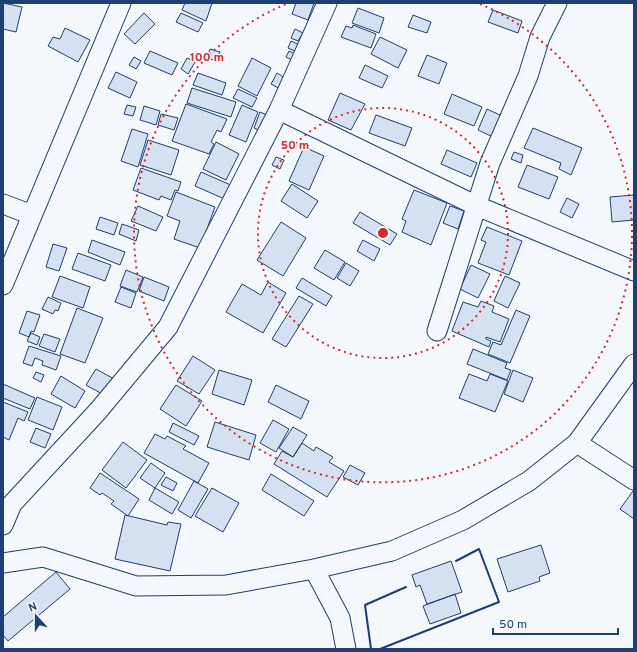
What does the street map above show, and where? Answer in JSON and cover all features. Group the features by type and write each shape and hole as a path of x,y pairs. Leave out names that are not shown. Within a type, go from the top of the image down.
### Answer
{"street":[{"path":"3,285 121,3"},
{"path":"3,525 8,500 98,411 168,327 279,110 327,3"},
{"path":"437,331 478,206 490,163 528,76 540,37 557,3"},
{"path":"279,110 478,206 634,271"},
{"path":"3,204 32,215"},
{"path":"3,563 43,557 136,586 226,585 392,551 463,520 529,481 577,444 634,364"},
{"path":"577,444 634,480"},
{"path":"314,568 340,618 346,649"}],"building":[{"path":"3,3 22,7 16,32 3,29"},
{"path":"185,3 212,3 206,21 182,10"},
{"path":"296,3 314,3 308,20 292,14"},
{"path":"358,8 384,18 379,33 352,23"},
{"path":"493,10 522,21 518,33 488,22"},
{"path":"144,13 155,24 135,44 124,34"},
{"path":"181,13 203,23 198,32 176,22"},
{"path":"413,15 431,22 427,33 408,27"},
{"path":"353,25 376,34 371,48 341,37 346,26 352,28"},
{"path":"65,28 90,40 78,62 48,46 53,37 60,39"},
{"path":"295,29 303,33 298,41 291,38"},
{"path":"380,37 407,50 398,68 371,54"},
{"path":"291,41 302,46 299,53 288,48"},
{"path":"210,49 220,52 216,61 207,58"},
{"path":"150,51 178,63 172,75 144,63"},
{"path":"289,51 297,55 294,61 286,57"},
{"path":"427,55 447,63 439,84 418,76"},
{"path":"134,57 141,61 136,69 129,65"},
{"path":"187,58 195,62 188,74 181,69"},
{"path":"252,58 271,68 257,96 238,86"},
{"path":"365,65 388,76 382,88 359,78"},
{"path":"116,72 137,82 130,98 108,88"},
{"path":"198,73 226,83 222,95 193,85"},
{"path":"277,73 288,80 282,90 271,84"},
{"path":"192,88 236,102 231,117 187,103"},
{"path":"238,89 257,98 252,107 233,98"},
{"path":"340,93 365,104 351,130 328,120"},
{"path":"452,94 482,107 474,126 444,114"},
{"path":"186,104 227,119 221,132 217,130 211,142 214,144 209,154 172,141"},
{"path":"127,105 136,107 133,116 124,114"},
{"path":"242,105 258,112 246,142 229,135"},
{"path":"144,106 160,111 156,125 140,120"},
{"path":"487,109 502,116 493,137 478,130"},
{"path":"260,112 272,117 265,133 254,128"},
{"path":"161,114 178,118 174,130 158,125"},
{"path":"376,115 412,128 405,146 369,133"},
{"path":"533,128 582,148 571,175 559,169 561,163 524,148"},
{"path":"132,129 148,134 138,167 121,161"},
{"path":"148,140 179,150 171,175 140,165"},
{"path":"216,142 239,154 226,180 203,169"},
{"path":"304,147 324,156 309,190 289,181"},
{"path":"447,150 477,163 471,177 441,164"},
{"path":"514,152 523,155 521,163 511,159"},
{"path":"276,157 284,160 280,169 272,165"},
{"path":"527,165 558,177 549,199 518,187"},
{"path":"141,168 181,182 178,191 175,190 171,200 161,196 159,200 133,190"},
{"path":"201,172 233,186 227,200 195,186"},
{"path":"292,184 318,201 307,218 281,201"},
{"path":"414,190 447,203 431,245 402,232 406,221 402,219"},
{"path":"176,192 215,207 200,248 174,239 180,221 167,216"},
{"path":"634,195 634,220 612,222 610,197"},
{"path":"567,198 579,204 572,218 560,212"},
{"path":"138,206 163,217 156,231 131,221"},
{"path":"450,206 464,211 458,229 443,223"},
{"path":"360,212 397,234 390,245 353,223"},
{"path":"100,217 118,223 114,235 96,229"},
{"path":"281,222 306,238 283,276 257,260"},
{"path":"122,224 139,230 136,241 119,234"},
{"path":"487,227 522,241 509,275 478,263 486,242 481,240"},
{"path":"92,240 125,252 120,265 88,252"},
{"path":"363,240 380,249 374,261 357,251"},
{"path":"53,244 67,248 59,271 46,267"},
{"path":"325,250 345,262 334,280 314,268"},
{"path":"78,253 111,265 105,281 72,269"},
{"path":"346,263 359,271 350,286 337,278"},
{"path":"471,265 490,274 478,298 460,289"},
{"path":"126,270 143,277 137,292 120,286"},
{"path":"60,276 90,287 83,308 52,297"},
{"path":"505,276 520,283 508,308 494,301"},
{"path":"144,277 169,287 164,301 139,291"},
{"path":"302,278 332,296 326,306 296,288"},
{"path":"268,282 286,293 263,333 226,312 242,284 261,295"},
{"path":"121,287 136,293 131,308 115,302"},
{"path":"299,296 313,304 286,347 272,339"},
{"path":"48,297 61,303 58,311 55,310 53,314 42,309"},
{"path":"481,301 494,306 492,312 509,319 500,342 486,337 486,339 491,341 489,347 452,331 463,302 478,307"},
{"path":"77,308 103,318 85,363 60,354"},
{"path":"516,310 530,316 510,363 488,354 493,342 501,345"},
{"path":"27,311 40,315 34,332 31,331 29,337 19,333"},
{"path":"31,333 40,337 37,345 27,341"},
{"path":"44,334 60,339 55,352 39,346"},
{"path":"29,346 61,356 56,370 42,365 43,361 35,358 32,366 23,363"},
{"path":"473,349 507,363 505,368 511,370 507,380 467,364"},
{"path":"193,356 215,370 199,394 177,381"},
{"path":"96,369 116,380 106,396 86,385"},
{"path":"219,370 252,380 244,405 212,394"},
{"path":"513,370 533,378 523,402 504,394"},
{"path":"36,372 44,375 41,382 33,378"},
{"path":"469,374 487,381 490,374 508,381 495,412 459,398"},
{"path":"61,376 85,391 75,408 51,394"},
{"path":"3,384 35,398 30,409 3,398"},
{"path":"176,385 202,401 186,426 160,409"},
{"path":"276,385 309,401 301,419 268,402"},
{"path":"37,397 62,407 53,430 28,420"},
{"path":"3,402 28,412 24,421 18,418 9,440 3,437"},
{"path":"273,420 289,429 276,452 260,443"},
{"path":"215,422 256,435 249,460 207,447"},
{"path":"173,423 199,436 194,445 169,432"},
{"path":"293,427 307,435 293,457 279,448"},
{"path":"36,428 51,434 45,448 30,442"},
{"path":"155,434 165,439 167,436 186,446 183,449 209,463 198,483 144,453"},
{"path":"123,442 147,460 126,488 102,470"},
{"path":"302,443 314,451 316,447 333,457 329,462 344,471 327,497 274,464 282,451 293,457"},
{"path":"151,463 165,473 155,488 140,478"},
{"path":"350,465 365,473 358,485 343,477"},
{"path":"100,473 139,499 128,516 111,504 114,501 102,493 100,495 90,488"},
{"path":"271,474 314,501 304,516 262,490"},
{"path":"166,477 177,483 173,491 161,485"},
{"path":"194,481 208,489 191,518 178,510"},
{"path":"155,488 179,502 172,514 149,500"},
{"path":"212,488 239,503 223,532 195,516"},
{"path":"633,491 634,492 634,519 620,509"},
{"path":"125,515 167,525 168,522 181,524 170,571 115,559"},
{"path":"541,545 550,573 539,577 540,581 508,592 497,559"},
{"path":"451,561 462,592 427,604 420,585 416,587 412,575"},
{"path":"56,572 70,589 8,641 3,635 3,617"},
{"path":"455,594 461,613 430,624 423,606"}],"wall":[{"path":"380,649 499,602 479,549 456,561"},
{"path":"371,649 365,605 406,587"}]}
